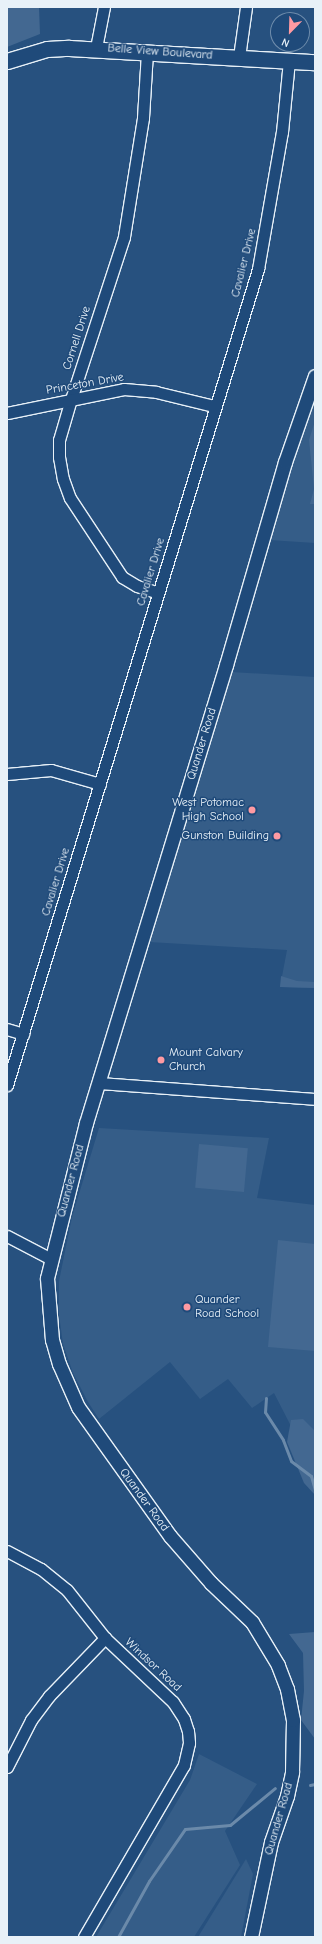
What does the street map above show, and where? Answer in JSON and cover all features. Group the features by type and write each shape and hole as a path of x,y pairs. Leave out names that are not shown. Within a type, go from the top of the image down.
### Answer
{"main road":[{"name":"Belle View Boulevard","path":"7,61 47,49 96,48 315,62"}],"street":[{"path":"96,48 104,7"},
{"path":"239,57 246,7"},
{"name":"Cornell Drive","path":"147,52 143,118 124,237 59,440 60,469 66,490 122,577 137,586 158,593"},
{"name":"Cavalier Drive","path":"7,1085 214,406 263,252 282,132 288,60"},
{"name":"Quander Road","path":"251,1937 271,1842 287,1796 292,1772 293,1720 287,1689 278,1665 252,1622 211,1583 170,1536 78,1407 59,1364 52,1340 46,1293 50,1259 98,1084 225,671 285,462 315,376"},
{"name":"Princeton Drive","path":"7,413 112,391 137,389 214,406"},
{"path":"7,774 51,770 100,784"},
{"path":"7,1029 23,1034"},
{"path":"98,1084 315,1099"},
{"path":"7,1236 50,1259"},
{"name":"Windsor Road","path":"7,1551 27,1560 57,1581 81,1606 105,1638 173,1702 184,1719 189,1743 184,1764 84,1937"},
{"path":"7,1767 32,1720 49,1696 105,1638"}],"shaded area":[{"path":"7,7 39,7 40,34 7,47"},
{"path":"315,391 315,543 269,540 292,460"},
{"path":"315,421 315,504 310,504 314,489 309,440"},
{"name":"West Potomac High School","path":"231,672 315,677 315,988 280,987 287,950 149,942"},
{"path":"281,976 297,981 315,982 315,988 280,987"},
{"name":"Quander Road School","path":"99,1128 269,1138 257,1198 315,1205 315,1473 274,1393 252,1408 228,1379 200,1399 170,1362 99,1419 88,1402 73,1373 63,1344 59,1315 59,1281 72,1217"},
{"path":"199,1144 248,1148 244,1192 195,1188"},
{"path":"278,1240 315,1244 315,1351 268,1347"},
{"path":"303,1419 315,1431 315,1495 304,1483 287,1442 291,1420"},
{"path":"315,1632 315,1739 301,1720 304,1691 303,1653 289,1634"},
{"path":"199,1754 257,1784 225,1831 240,1865 194,1937 96,1937 190,1780"},
{"path":"246,1859 253,1874 241,1937 198,1937"}],"waterway":[{"path":"266,1398 265,1412 283,1440 291,1461 311,1476 315,1490"},
{"path":"310,1785 315,1784"},
{"path":"118,1937 149,1881 185,1829 230,1825 275,1788"}],"place":[{"name":"West Potomac High School","path":"252,810"},
{"name":"Gunston Building","path":"277,836"},
{"name":"Mount Calvary Church","path":"161,1060"},
{"name":"Quander Road School","path":"187,1307"}]}
